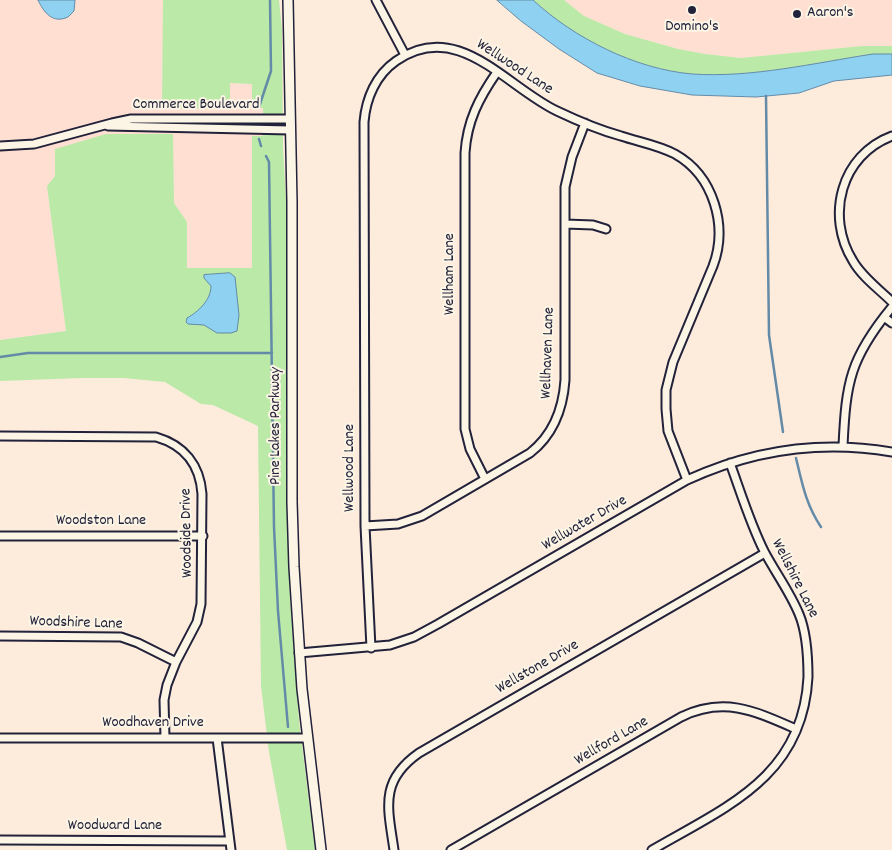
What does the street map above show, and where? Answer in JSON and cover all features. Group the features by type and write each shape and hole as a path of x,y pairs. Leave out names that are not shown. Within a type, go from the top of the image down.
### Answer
{"street":[{"name":"Pine Lakes Parkway","path":"288,0 292,502 299,654 321,850"},
{"path":"376,0 405,55"},
{"name":"Wellwood Lane","path":"371,648 365,526 365,114 368,98 378,80 389,66 405,55 426,48 451,48 475,56 539,101 585,124 659,148 681,158 700,177 716,208 720,233 716,256 673,362 666,396 668,431 687,480"},
{"name":"Wellham Lane","path":"485,479 470,449 465,429 465,153 468,129 475,108 497,72"},
{"name":"Commerce Boulevard","path":"0,146 34,144 122,120 290,120"},
{"name":"Wellhaven Lane","path":"365,526 391,525 413,519 535,449 549,433 560,412 565,380 566,179 572,157 585,124"},
{"name":"Commerce Boulevard","path":"103,126 290,130"},
{"path":"892,136 875,145 853,167 842,190 839,212 841,234 851,258 860,271 892,302"},
{"path":"565,224 593,225 606,229"},
{"path":"843,446 846,398 854,366 865,342 892,307"},
{"path":"884,317 892,323"},
{"name":"Woodside Drive","path":"0,436 156,437 174,444 187,454 199,475 202,489 201,609 196,625 176,662 167,685 165,695 165,738"},
{"name":"Wellwater Drive","path":"299,654 371,648 397,643 430,629 687,480 730,463 750,457 798,448 843,446 892,452"},
{"name":"Wellshire Lane","path":"652,850 729,806 759,784 783,755 796,729 803,707 807,687 808,655 799,614 754,531 730,463"},
{"name":"Woodston Lane","path":"0,536 202,536"},
{"name":"Wellstone Drive","path":"394,850 389,812 389,795 394,780 406,762 765,554"},
{"name":"Woodshire Lane","path":"0,636 120,637 138,643 176,662"},
{"name":"Wellford Lane","path":"451,850 696,711 719,707 741,708 761,714 796,729"},
{"name":"Woodhaven Drive","path":"0,738 307,738"},
{"path":"217,738 230,850"},
{"name":"Woodward Lane","path":"0,840 229,841"}],"shaded area":[{"path":"0,0 163,0 163,108 229,109 229,83 252,84 263,108 263,136 252,137 252,268 187,269 187,222 174,203 173,134 55,176 47,186 66,331 0,340"},
{"path":"564,0 892,0 892,46 862,46 741,58 705,54 678,49 625,34 584,16"}],"green space":[{"path":"163,0 279,0 282,30 283,146 286,202 287,490 290,598 299,721 315,850 287,850 269,752 261,686 258,426 213,405 201,404 165,382 124,378 0,381 0,340 66,331 47,186 55,176 55,149 106,134 173,134 174,203 187,222 187,268 252,268 252,136 263,136 263,108 252,108 252,84 230,83 230,109 162,108"},
{"path":"533,0 564,0 584,16 625,34 678,49 705,54 741,58 862,46 892,46 892,54 873,54 783,69 737,74 715,75 675,72 639,63 589,41 555,20"}],"water":[{"path":"38,0 75,0 74,11 63,19 53,18 46,13"},
{"path":"497,0 533,0 549,14 586,39 627,58 670,71 692,74 737,74 783,69 873,54 892,54 892,75 834,81 799,93 756,97 692,95 640,86 597,73 559,49 521,21"},
{"path":"230,273 235,277 239,315 237,331 217,333 204,325 188,324 186,322 187,318 203,305 209,296 211,286 204,278 204,275"}],"waterway":[{"path":"259,107 271,71 270,0"},
{"path":"766,96 769,335 783,432"},
{"path":"259,139 261,146"},
{"path":"266,156 269,162 274,527 278,611 288,727"},
{"path":"0,357 28,353 272,353"},
{"path":"796,458 808,502 821,527"}],"place":[{"name":"Domino's","path":"692,10"},
{"name":"Aaron's","path":"797,14"}]}
